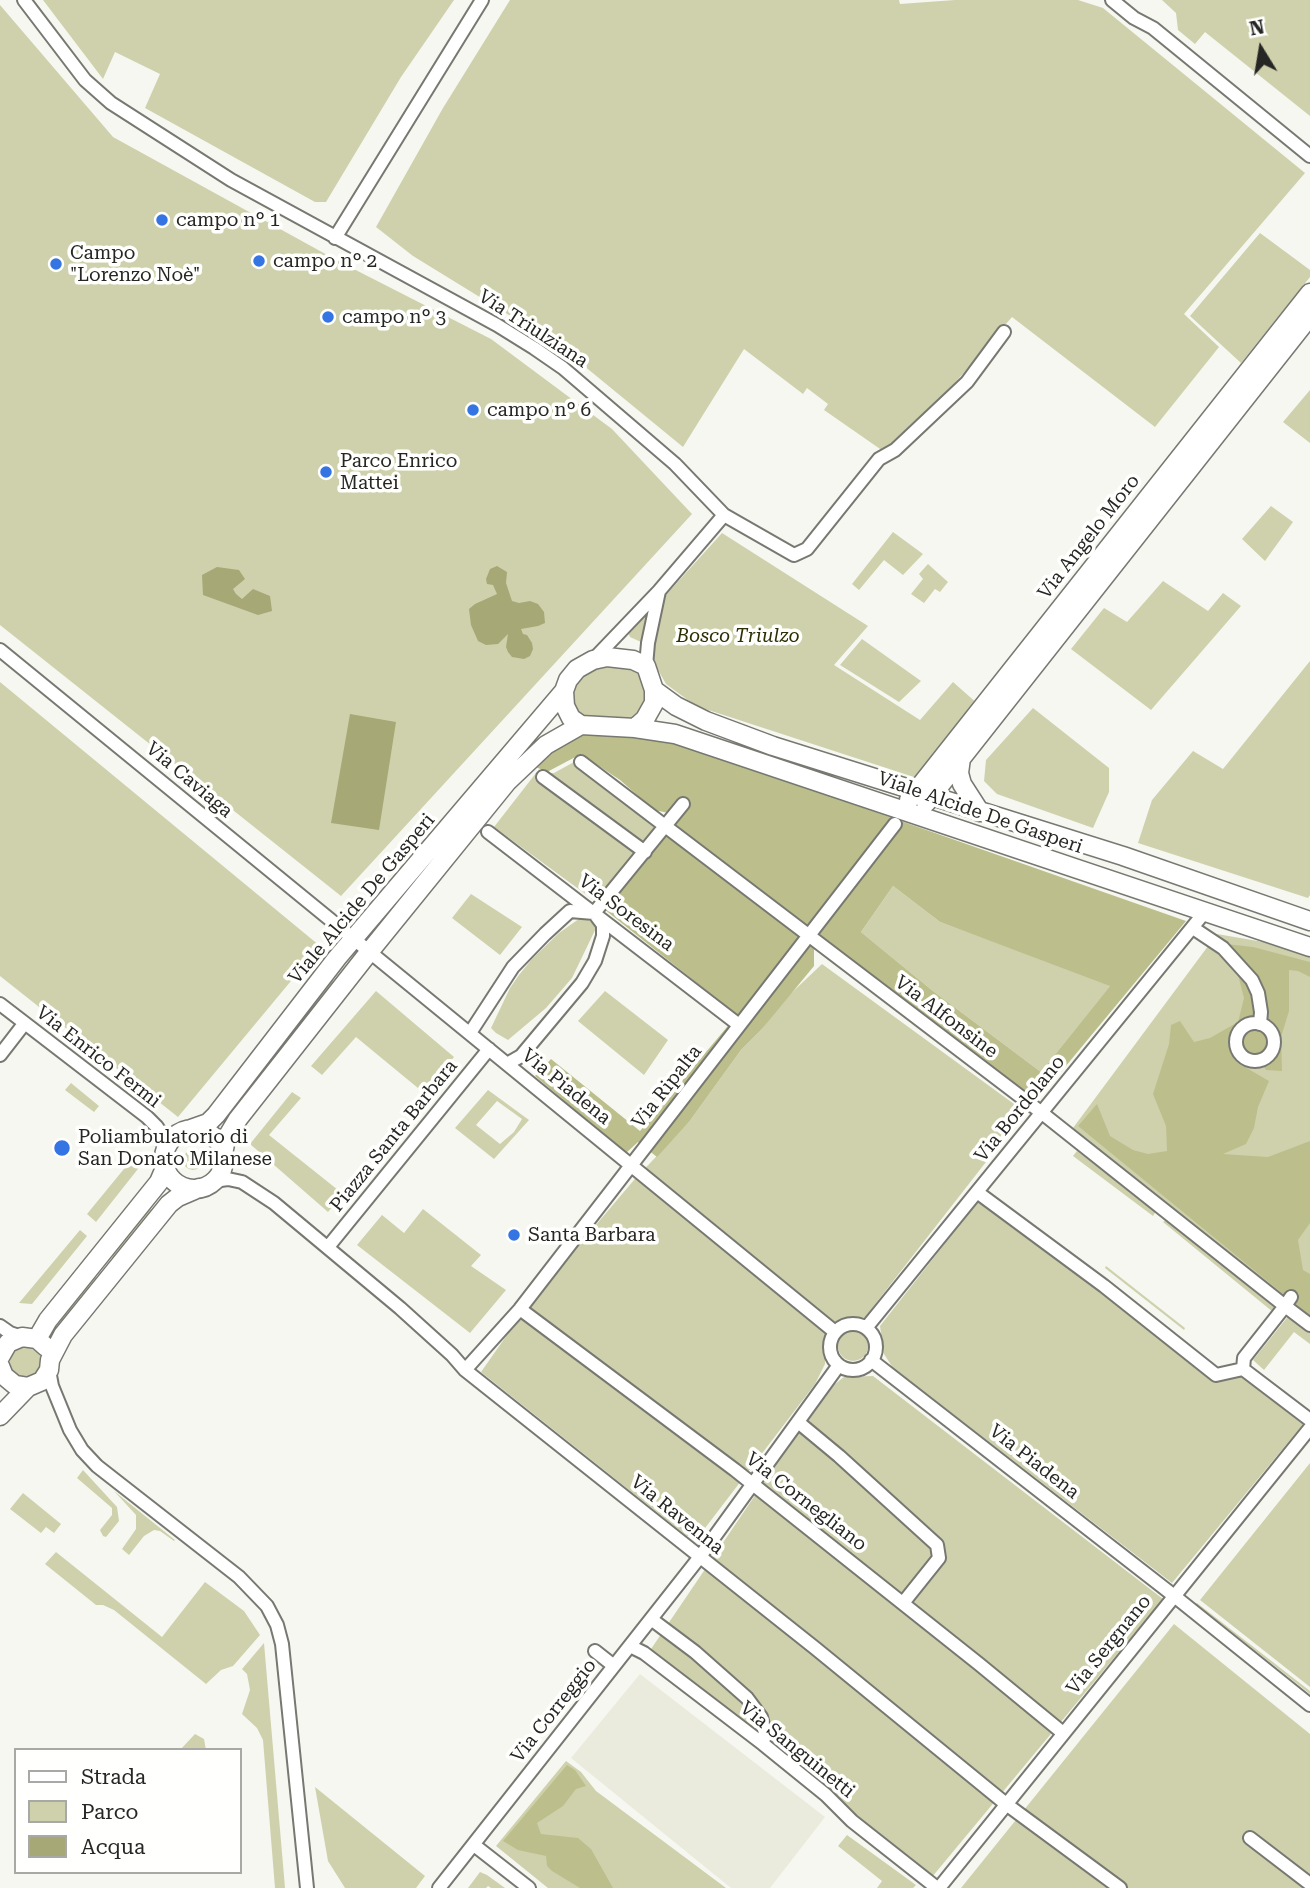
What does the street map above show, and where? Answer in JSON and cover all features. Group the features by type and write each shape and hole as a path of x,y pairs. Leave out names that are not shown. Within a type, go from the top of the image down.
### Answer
{"street":[{"name":"Via Triulziana","path":"24,0 85,80 111,103 231,180 497,325 563,368 675,464 724,515 794,555 804,552 878,459 895,450 967,382 1004,332"},
{"path":"335,238 482,0"},
{"path":"1112,0 1134,18 1153,28 1310,156"},
{"name":"Via Angelo Moro","path":"906,815 1310,293"},
{"name":"Via Angelo Moro","path":"923,793 961,758 1310,316"},
{"path":"659,591 646,666 654,690 654,704 645,719 635,728 581,725 571,718 565,706 564,691 568,680 577,669 593,660 659,591 724,515"},
{"name":"Via Caviaga","path":"0,650 353,939"},
{"path":"593,660 619,658 646,666"},
{"name":"Viale Alcide De Gasperi","path":"654,690 676,706 706,721 773,746 1123,856 1309,918"},
{"name":"Viale Alcide De Gasperi","path":"191,1129 208,1123 216,1115 353,939 564,691"},
{"name":"Viale Alcide De Gasperi","path":"223,1154 226,1139 238,1119 507,782 546,745 581,725"},
{"name":"Viale Alcide De Gasperi","path":"635,728 675,734 906,815 1304,945"},
{"path":"961,758 959,773 962,784 980,812"},
{"name":"Via Alfonsine","path":"581,762 1288,1301 1310,1325"},
{"path":"543,777 645,852"},
{"path":"594,913 683,804"},
{"name":"Via Ripalta","path":"465,1370 520,1308 808,936 906,815"},
{"name":"Via Soresina","path":"488,832 740,1025"},
{"path":"1204,913 1213,888"},
{"path":"470,1033 513,967 545,934 570,911 594,913 603,925 603,936 595,961 582,983 530,1046 521,1056 507,1064"},
{"name":"Via Bordolano","path":"866,1328 1204,913"},
{"path":"1304,945 1309,918"},
{"path":"1193,928 1223,948 1252,980 1258,993 1260,1024"},
{"path":"353,939 370,951"},
{"name":"Via Piadena","path":"370,951 835,1332"},
{"name":"Via Enrico Fermi","path":"0,1004 147,1117 160,1130 168,1144"},
{"path":"0,1055 24,1024"},
{"name":"Piazza Santa Barbara","path":"328,1247 489,1049"},
{"path":"0,1416 44,1377 63,1335 172,1201 206,1185 222,1167 223,1154 213,1136 191,1129 178,1133 168,1144 164,1155 165,1168 170,1177 187,1188 206,1185"},
{"path":"0,1357 8,1343 30,1338 48,1320 159,1182 165,1168"},
{"name":"Via Ravenna","path":"206,1185 234,1180 252,1187 328,1247 435,1339 465,1370 815,1648 1006,1804 1120,1888"},
{"path":"977,1192 1104,1286 1216,1375 1243,1369 1310,1420"},
{"path":"99,1257 116,1271"},
{"path":"1243,1369 1244,1358 1288,1301"},
{"name":"Via Cornegliano","path":"520,1308 753,1484 1062,1733"},
{"path":"0,1325 10,1333 30,1338 46,1348 44,1377 70,1430 82,1450 97,1466 239,1577 267,1606 282,1644 307,1888"},
{"path":"845,1325 866,1328 875,1343 872,1360 857,1369 849,1370 839,1366 830,1350 835,1332 845,1325"},
{"name":"Via Piadena","path":"872,1360 1310,1705"},
{"path":"699,1558 839,1366"},
{"path":"1,1374 15,1385 44,1377"},
{"path":"798,1422 937,1545 939,1558 903,1603"},
{"name":"Via Sergnano","path":"938,1888 1310,1428"},
{"name":"Via Correggio","path":"439,1888 699,1558"},
{"path":"652,1619 695,1652 747,1698 761,1717 765,1733 763,1744"},
{"name":"Via Sanguinetti","path":"630,1646 644,1653 763,1744 826,1795 852,1821 938,1888"},
{"path":"595,1651 614,1666"},
{"path":"1250,1838 1310,1884"},
{"path":"474,1844 529,1888"}],"shaded area":[{"path":"581,730 640,734 707,753 1186,921 1041,1096 1023,1090 956,1039 920,1019 814,943 814,966 741,1050 689,1122 657,1157 638,1142 626,1153 535,1076 551,1059 640,1131 737,1015 604,909 683,816 654,810 620,780 581,754 547,772 529,764","holes":["893,886 940,922 1110,986 1041,1072 933,991 861,932"]},
{"path":"1226,944 1253,947 1310,962 1310,977 1289,970 1289,1011 1281,1037 1282,1071 1266,1070 1255,1052 1245,1067 1269,1081 1246,1144 1223,1154 1268,1157 1310,1141 1310,1223 1298,1240 1303,1270 1310,1274 1310,1316 1078,1126 1097,1104 1110,1136 1133,1150 1148,1154 1167,1151 1166,1126 1153,1094 1169,1044 1171,1025 1180,1021 1194,1042 1210,1038 1238,1022 1244,998 1236,967"},
{"path":"640,1674 825,1817 770,1888 731,1888 571,1758"},
{"path":"567,1765 575,1770 586,1786 576,1789 563,1806 537,1823 541,1834 578,1838 591,1849 613,1888 580,1888 552,1871 547,1866 546,1856 518,1850 503,1841"}],"green space":[{"path":"43,0 454,0 401,77 326,202 315,202 145,108 160,74 115,52 103,79"},
{"path":"510,0 899,0 900,4 955,0 1078,0 1103,8 1305,173 1184,314 1219,347 1155,427 1012,317 946,393 907,428 895,443 883,451 824,410 828,404 807,388 803,394 744,349 683,447 561,347 413,256 376,227 443,108"},
{"path":"1162,0 1310,0 1310,116 1205,32 1195,44 1178,30 1176,13"},
{"name":"Parco Enrico Mattei","path":"0,5 113,137 340,262 491,339 612,429 692,514 341,896 0,625"},
{"path":"1260,233 1310,270 1310,277 1241,363 1190,316"},
{"path":"1310,390 1310,443 1283,422"},
{"path":"1271,506 1293,522 1265,561 1242,539"},
{"path":"893,532 923,554 903,575 884,560 859,590 852,584"},
{"name":"Bosco Triulzo","path":"722,533 868,626 834,665 920,720 953,682 979,705 917,778 696,706 666,684 652,652 665,596"},
{"path":"928,564 948,582 940,592 935,589 924,603 911,594 923,579 919,574"},
{"path":"1163,581 1208,611 1223,593 1241,606 1151,710 1071,649 1104,608 1127,622"},
{"path":"651,607 641,642 630,637 628,632"},
{"path":"862,639 921,681 899,702 840,665"},
{"path":"1310,661 1308,898 1138,843 1152,800 1193,751 1223,769"},
{"path":"608,664 631,667 644,679 647,702 640,714 630,719 584,718 577,713 572,704 571,692 582,675 595,667"},
{"path":"0,682 320,946 178,1117 0,976"},
{"path":"1033,708 1109,768 1109,792 1093,828 997,794 984,781 986,760"},
{"path":"574,762 657,827 595,901 494,827 536,773 554,773"},
{"path":"893,886 940,922 1111,985 1041,1072 933,991 861,932"},
{"path":"471,894 522,927 500,955 452,918"},
{"path":"583,916 597,926 572,978 546,1008 508,1040 496,1033 491,1028 519,975 559,933"},
{"path":"1217,934 1275,944 1310,956 1310,1320 1073,1128"},
{"path":"822,964 1025,1112 865,1317 825,1330 825,1364 815,1384 699,1536 687,1536 481,1372 528,1305 634,1180 689,1122 741,1050 762,1029 784,1000"},
{"path":"332,980 336,984 237,1107 231,1102"},
{"path":"376,991 454,1057 424,1093 356,1037 322,1075 311,1066"},
{"path":"605,991 668,1040 644,1075 578,1021"},
{"path":"71,1083 99,1106 94,1112 65,1090"},
{"path":"488,1090 529,1120 494,1159 455,1128","holes":["497,1101 522,1119 514,1132 500,1144 476,1125"]},
{"path":"292,1092 301,1098 269,1135 343,1194 328,1212 250,1144"},
{"path":"189,1150 197,1150 203,1160 197,1170 189,1170 183,1164 183,1156"},
{"path":"1077,1151 1156,1211 1153,1216 1073,1156"},
{"path":"137,1153 145,1160 96,1222 87,1214"},
{"path":"980,1199 1214,1377 1238,1371 1304,1423 1172,1583 893,1368 884,1354 880,1326"},
{"path":"150,1209 153,1211 112,1260 113,1253"},
{"path":"423,1209 481,1255 471,1266 506,1290 470,1333 357,1245 382,1215 404,1233"},
{"path":"1166,1220 1276,1309 1273,1312 1163,1222"},
{"path":"80,1230 87,1236 32,1304 19,1303"},
{"path":"1106,1266 1185,1328 1184,1330 1105,1268"},
{"path":"95,1277 100,1279 62,1330 56,1324"},
{"path":"1290,1314 1310,1329 1310,1344 1294,1332 1264,1370 1253,1360"},
{"path":"853,1331 864,1335 868,1346 864,1357 853,1361 842,1357 838,1346 842,1335"},
{"path":"26,1346 37,1351 42,1362 37,1373 26,1378 15,1373 10,1362 15,1351"},
{"path":"873,1376 1163,1599 932,1877 651,1649 825,1392 844,1377"},
{"path":"1310,1463 1310,1687 1200,1600"},
{"path":"83,1470 117,1507 119,1521 106,1537 100,1530 112,1515 112,1508 77,1478"},
{"path":"114,1491 175,1540 154,1530 144,1536 129,1555 122,1549 136,1529 136,1515"},
{"path":"23,1493 61,1524 54,1533 46,1527 41,1533 10,1509"},
{"path":"56,1552 162,1637 205,1582 244,1611 260,1635 233,1666 221,1670 206,1684 114,1610 96,1605 45,1564"},
{"path":"1196,1604 1310,1691 1310,1694"},
{"path":"1174,1624 1310,1734 1310,1888 961,1888"},
{"path":"264,1643 285,1888 275,1888 263,1740 257,1728 242,1714 250,1690 247,1674 242,1669"},
{"path":"195,1734 204,1739 206,1748 182,1748"},
{"path":"566,1761 581,1772 596,1791 726,1888 548,1888 496,1846"},
{"path":"315,1787 425,1876 416,1888 345,1888 328,1861"},
{"path":"847,1835 916,1885 913,1888 877,1888 882,1881 838,1846"},
{"path":"480,1872 487,1875 505,1888 468,1888"}],"water":[{"path":"497,566 507,572 506,583 512,601 530,601 538,604 544,612 545,623 521,629 532,643 533,649 530,656 524,659 512,657 508,652 508,634 498,644 486,645 478,641 471,625 469,609 497,594 493,585 487,584 486,579 490,569"},
{"path":"217,567 239,570 245,579 233,589 236,594 242,599 253,589 270,596 272,611 258,615 203,595 202,575"},
{"path":"350,714 396,722 379,830 331,823"}],"place":[{"name":"campo n° 1","path":"162,220"},
{"name":"campo n° 2","path":"259,261"},
{"name":"Campo \"Lorenzo Noè\"","path":"56,264"},
{"name":"campo n° 3","path":"328,317"},
{"name":"campo n° 6","path":"473,410"},
{"name":"Parco Enrico Mattei","path":"326,472"},
{"name":"Poliambulatorio di San Donato Milanese","path":"62,1148"},
{"name":"Santa Barbara","path":"514,1235"}]}
